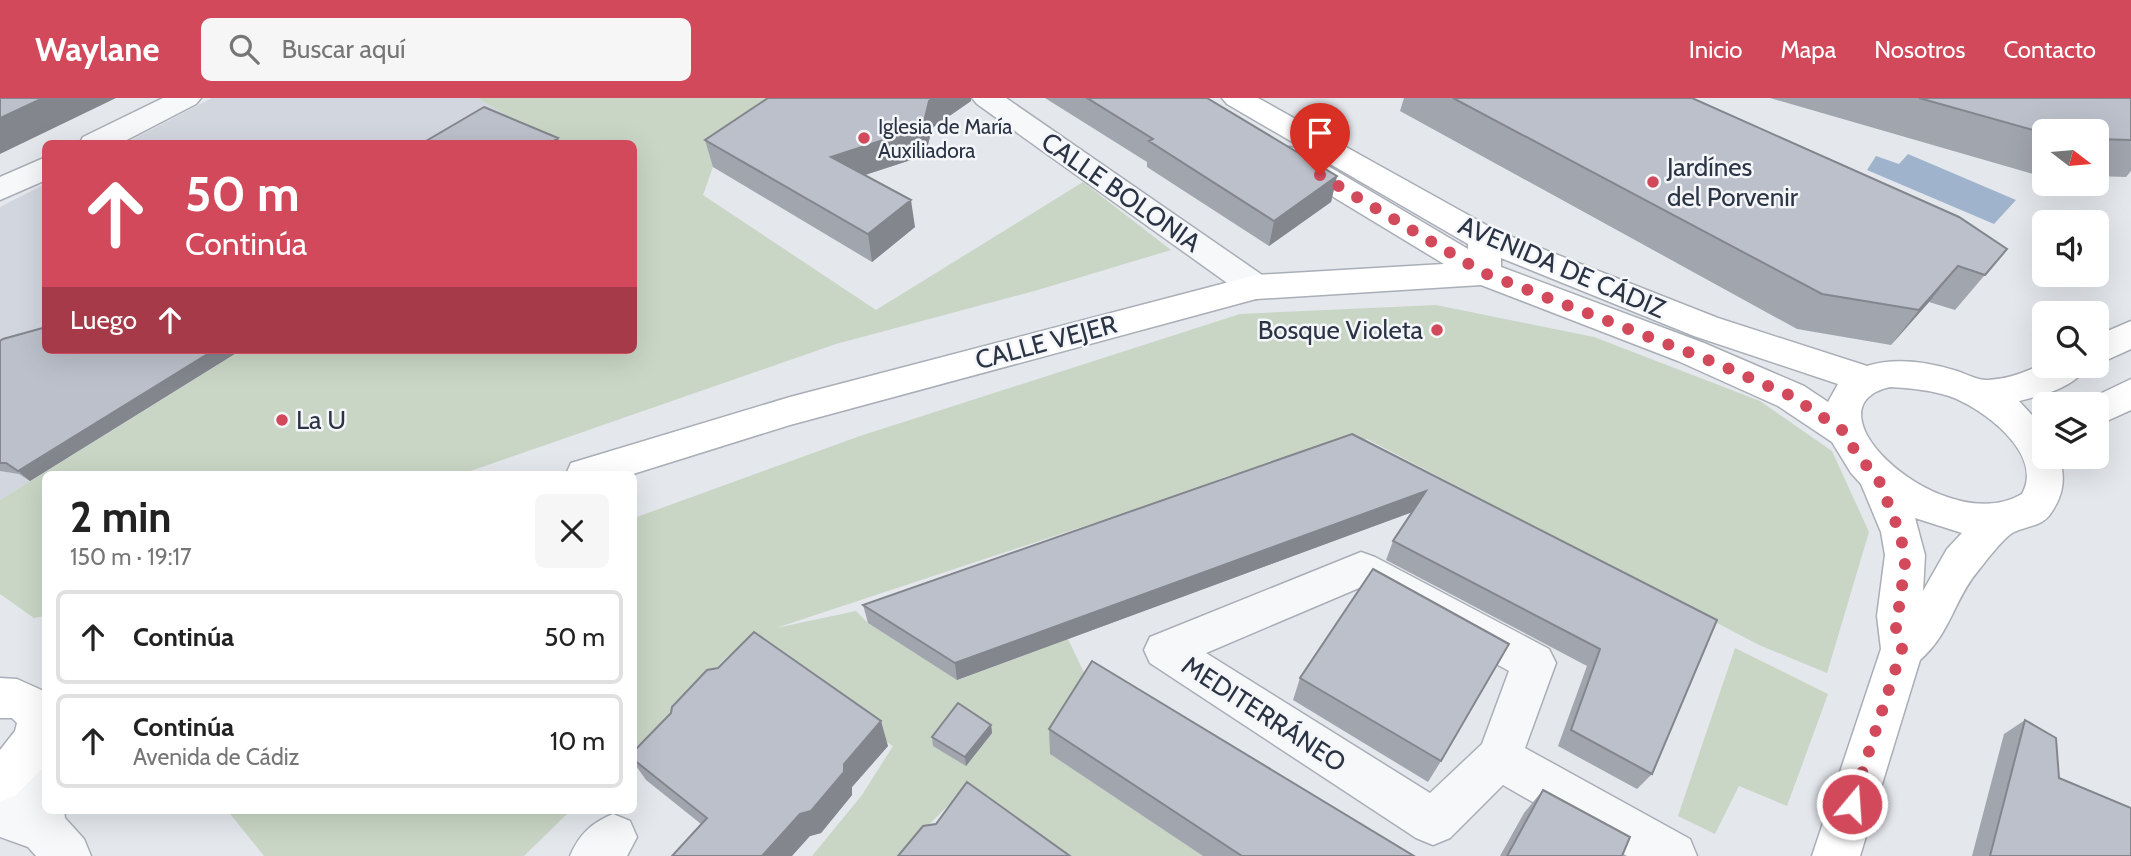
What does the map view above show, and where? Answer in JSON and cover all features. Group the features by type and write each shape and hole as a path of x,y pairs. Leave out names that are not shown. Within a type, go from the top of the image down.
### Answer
{"street":[{"path":"102,140 186,98"},
{"name":"CALLE BOLONIA","path":"987,98 1255,287"},
{"name":"AVENIDA DE CÁDIZ","path":"1240,99 1484,256 1585,279 1706,327 1867,380"},
{"name":"AVENIDA DE CÁDIZ","path":"1203,105 1484,256 1791,396 1845,432"},
{"path":"0,190 42,169"},
{"name":"CALLE VEJER","path":"595,471 790,411 1255,287 1484,256"},
{"path":"2109,345 2131,334"},
{"path":"2032,435 2005,410 1983,396 1951,382 1920,374 1891,374 1867,380 1850,393 1842,410 1845,432 1857,455 1878,478 1907,497 1939,512 1975,519 2000,519 2031,508 2044,491 2046,469"},
{"path":"1983,396 2034,384 2046,378"},
{"path":"2109,405 2131,393"},
{"path":"1836,856 1902,649 1896,628 1905,565 1903,546 1891,506 1878,478"},
{"path":"1902,649 1922,633 1961,561 2000,519"},
{"name":"MEDITERRÁNEO","path":"1362,569 1534,663 1499,758 1433,822 1165,650 1362,569"},
{"path":"25,726 42,790"},
{"path":"1499,758 1673,856"},
{"path":"0,814 56,843"},
{"path":"48,814 56,843"}],"shaded area":[{"path":"212,98 477,98 548,140 132,140"},
{"path":"42,186 42,354 235,354 47,471 42,471 42,474 0,500 0,207"}],"green space":[{"path":"477,98 815,98 713,167 703,195 876,310 1083,182 1171,250 1038,290 836,344 471,471 47,471 235,354 637,354 637,140 548,140"},
{"path":"1436,305 1594,337 1760,401 1832,451 1869,532 1827,673 1759,645 1367,439 1224,477 1197,489 776,628 856,611 868,623 958,680 1068,639 1091,687 1050,754 1203,856 1045,856 958,796 897,856 812,856 862,795 893,746 745,653 754,643 727,657 637,746 637,517 860,436 1240,314"},
{"path":"42,474 42,617 34,618 0,594 0,500"},
{"path":"1735,648 1828,694 1787,806 1739,786 1715,834 1678,816"},
{"path":"230,814 567,814 524,856 264,856"}],"water":[{"path":"1908,154 2016,200 1994,224 1867,170 1876,156 1899,164"}],"building":[{"path":"0,98 43,98 0,118"},
{"path":"768,98 933,98 929,101 924,122 914,130 831,157 911,200 868,234 705,140"},
{"path":"1087,98 1207,98 1337,176 1274,221"},
{"path":"1453,98 1692,98 1959,217 2007,249 1985,275 1958,266 1919,310 1822,294"},
{"path":"1919,98 2131,98 2131,140 2109,139 2109,119 2032,119 2032,130"},
{"path":"484,107 558,138 555,140 428,140"},
{"path":"42,328 42,354 208,354 18,471 6,463 0,463 0,341"},
{"path":"1352,434 1717,620 1652,774 1571,730 1600,649 1393,541 1426,491 955,663 863,605"},
{"path":"1373,569 1509,644 1441,761 1300,678"},
{"path":"754,632 881,721 844,764 844,772 811,811 800,814 762,856 672,856 707,818 637,762 637,748 707,670 718,668"},
{"path":"1092,661 1414,856 1242,856 1049,729"},
{"path":"958,703 991,725 965,757 932,737"},
{"path":"2025,720 2056,738 2059,778 2131,808 2131,856 1990,856"},
{"path":"967,782 1070,856 898,856 923,826 936,824"},
{"path":"1543,790 1630,837 1622,856 1507,856"}],"place":[{"name":"Iglesia de María Auxiliadora","path":"864,138"},
{"name":"Jardínes del Porvenir","path":"1653,182"},
{"name":"Bosque Violeta","path":"1437,330"},
{"name":"La U","path":"282,420"}],"route":[{"path":"1320,175 1484,273 1691,352 1791,396 1845,432 1857,455 1878,478 1891,506 1901,536 1905,565 1896,628 1902,649 1852,804"}]}
